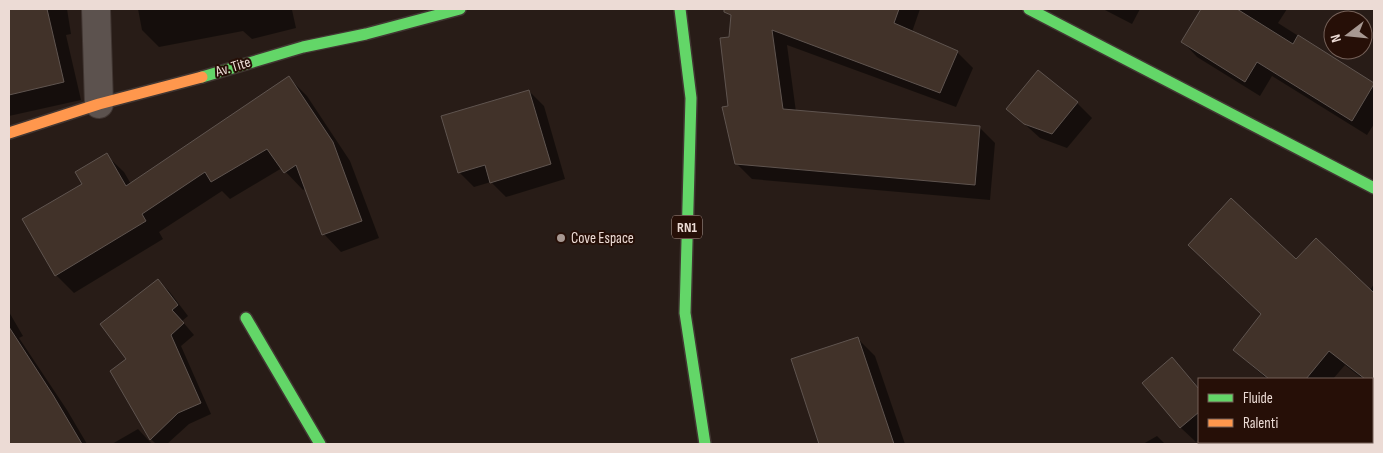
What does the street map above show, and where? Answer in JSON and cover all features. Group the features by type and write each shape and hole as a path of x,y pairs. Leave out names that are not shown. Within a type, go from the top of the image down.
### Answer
{"main road":[{"name":"Av. Tite","path":"9,133 99,104 190,80 303,46 366,34 460,9"},
{"path":"1029,9 1374,188"},
{"name":"RN1","path":"676,10 691,98 685,313 705,444"},
{"path":"246,318 320,444"}],"street":[{"path":"96,9 99,104"}],"building":[{"path":"9,9 47,9 64,82 9,95"},
{"path":"724,9 899,9 894,23 958,51 940,93 772,30 783,109 980,126 975,185 735,164 722,107 728,106 720,38 729,37 731,15 724,12"},
{"path":"1201,9 1237,9 1293,44 1298,35 1323,51 1323,60 1338,60 1374,84 1352,121 1257,62 1245,82 1181,42"},
{"path":"1038,70 1078,102 1052,134 1024,124 1006,109"},
{"path":"289,76 333,142 362,221 322,235 296,165 284,173 267,149 211,182 205,172 142,214 146,221 55,276 22,219 82,184 75,172 107,153 126,186"},
{"path":"529,90 551,164 490,183 485,165 458,173 441,116"},
{"path":"1231,198 1296,259 1316,238 1374,293 1374,386 1373,378 1364,378 1329,351 1307,378 1268,378 1233,350 1261,314 1188,245"},
{"path":"158,279 178,305 172,310 184,323 171,335 201,403 178,413 150,440 110,371 126,359 100,324"},
{"path":"9,327 53,395 82,444 9,444"},
{"path":"858,337 894,444 819,444 791,359"},
{"path":"1172,357 1198,388 1198,413 1180,428 1142,383"}],"traffic: fast":[{"path":"202,77 303,47 366,34 460,9"},
{"path":"680,9 691,98 685,313 705,444"},
{"path":"1029,9 1374,188"},
{"path":"246,318 320,444"}],"traffic: slow":[{"path":"9,133 99,104 202,77"}],"place":[{"name":"Cove Espace","path":"561,238"}]}
